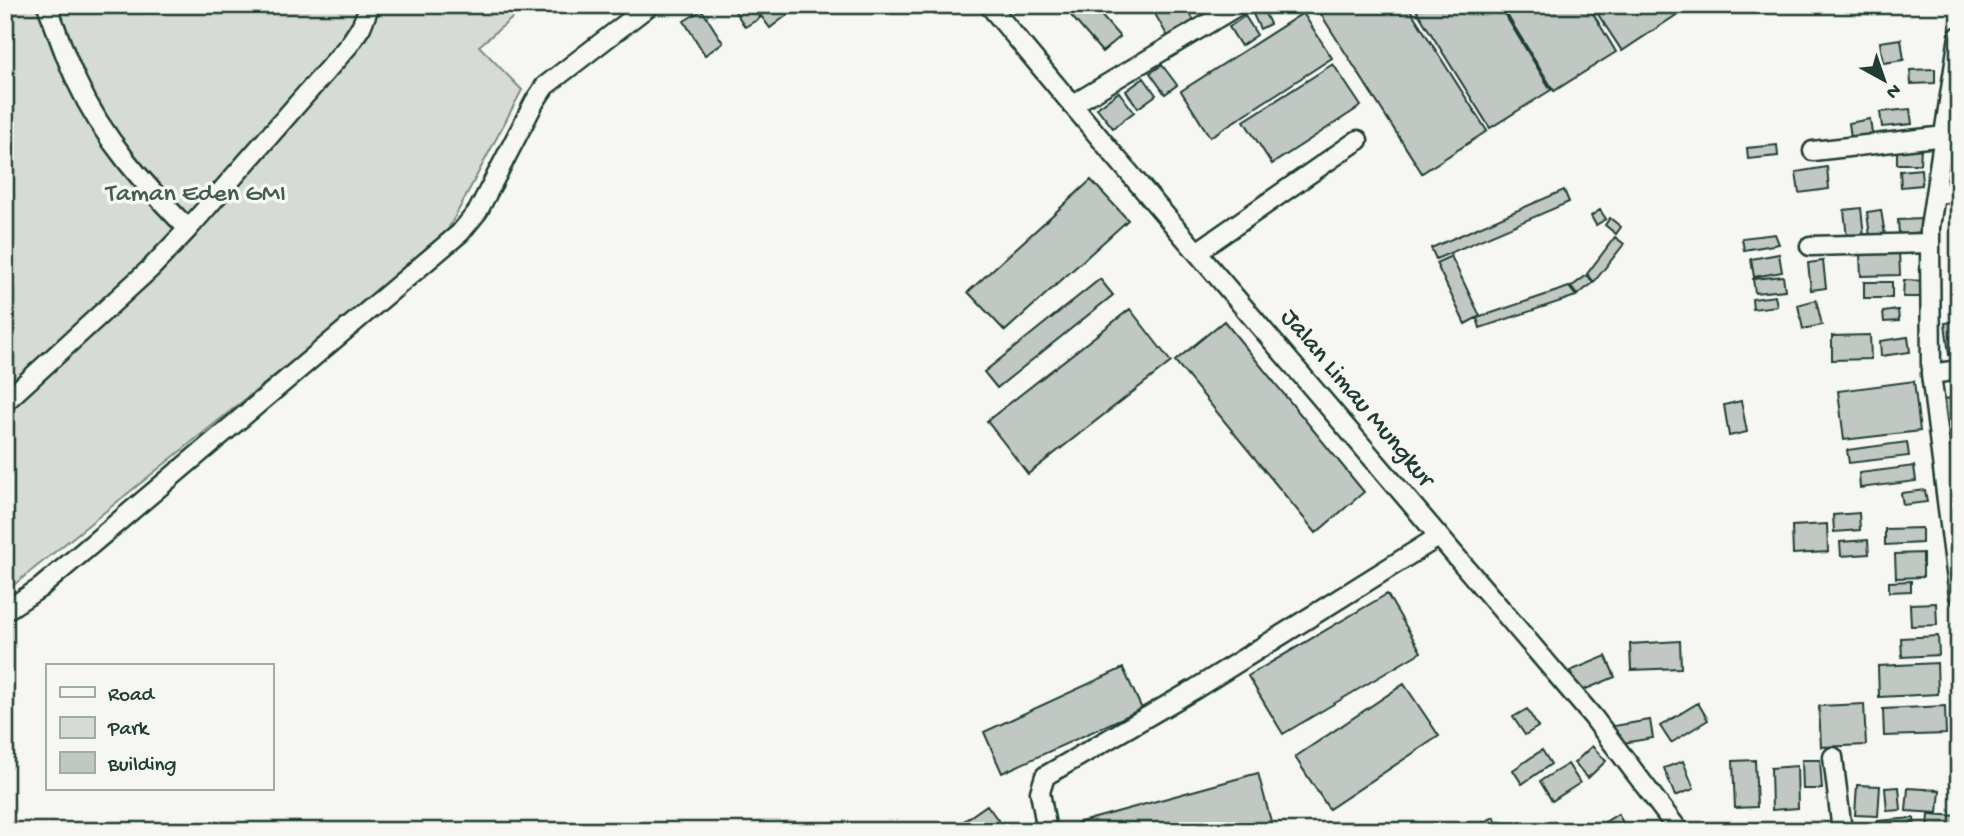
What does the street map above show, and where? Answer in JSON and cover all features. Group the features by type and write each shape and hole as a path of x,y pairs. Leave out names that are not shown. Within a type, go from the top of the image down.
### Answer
{"street":[{"path":"47,5 77,82 108,137 146,186 188,229"},
{"path":"5,402 142,278 188,229 349,45 361,27 370,5"},
{"path":"5,611 40,588 460,233 478,211 545,86 650,5"},
{"name":"Jalan Limau Mungkur","path":"989,5 1593,717 1679,831"},
{"path":"1072,105 1239,5"},
{"path":"1959,36 1930,243 1931,374 1959,596"},
{"path":"1813,151 1945,136"},
{"path":"1197,252 1359,140"},
{"path":"1935,194 1959,192"},
{"path":"1810,246 1930,243"},
{"path":"1931,374 1959,370"},
{"path":"1047,831 1040,792 1045,776 1195,689 1438,537"},
{"path":"1833,757 1842,831"}],"green space":[{"name":"Taman Eden GMI","path":"5,5 528,5 479,46 522,90 442,241 5,592"}],"building":[{"path":"731,5 751,5 760,18 745,27"},
{"path":"753,5 800,5 770,28"},
{"path":"1062,5 1092,5 1120,37 1102,52"},
{"path":"1171,5 1185,5 1195,22 1168,37 1155,14"},
{"path":"1261,5 1270,24 1260,29 1251,10"},
{"path":"1315,5 1407,5 1487,131 1422,173"},
{"path":"1413,5 1499,5 1551,90 1490,128"},
{"path":"1501,5 1588,5 1616,52 1554,91"},
{"path":"1592,5 1690,5 1690,6 1622,51"},
{"path":"702,10 723,43 705,55 684,21"},
{"path":"1303,13 1332,58 1210,137 1181,91"},
{"path":"1245,16 1257,35 1241,46 1229,27"},
{"path":"1901,39 1904,60 1883,63 1880,42"},
{"path":"1333,64 1361,106 1272,164 1244,121"},
{"path":"1162,65 1177,85 1165,94 1150,73"},
{"path":"1935,69 1935,83 1911,84 1910,70"},
{"path":"1144,78 1156,95 1138,108 1126,91"},
{"path":"1119,92 1134,112 1113,128 1097,108"},
{"path":"1910,109 1912,124 1882,127 1880,112"},
{"path":"1870,119 1872,134 1851,138 1849,123"},
{"path":"1777,145 1778,156 1748,159 1747,148"},
{"path":"1897,147 1921,148 1920,164 1897,164"},
{"path":"1827,167 1829,189 1799,193 1796,172"},
{"path":"1921,169 1922,185 1901,187 1900,171"},
{"path":"1091,180 1128,220 1005,331 968,292"},
{"path":"1564,190 1569,202 1436,259 1431,248"},
{"path":"1861,208 1864,236 1847,238 1844,210"},
{"path":"1600,210 1606,219 1596,225 1591,216"},
{"path":"1881,210 1885,235 1870,237 1867,212"},
{"path":"1610,218 1621,227 1616,234 1605,225"},
{"path":"1923,219 1923,232 1899,234 1898,220"},
{"path":"1775,234 1779,244 1744,250 1742,238"},
{"path":"1615,237 1624,244 1594,282 1587,274"},
{"path":"1899,252 1900,275 1861,276 1860,254"},
{"path":"1779,254 1782,272 1754,277 1751,259"},
{"path":"1451,256 1480,316 1465,324 1436,263"},
{"path":"1823,261 1826,288 1811,290 1808,263"},
{"path":"1587,275 1593,283 1577,295 1571,287"},
{"path":"1783,276 1785,290 1755,293 1753,279"},
{"path":"1100,279 1113,295 997,388 984,372"},
{"path":"1904,280 1925,281 1924,297 1903,297"},
{"path":"1864,282 1892,282 1892,298 1864,298"},
{"path":"1569,287 1576,296 1480,328 1477,318"},
{"path":"1775,296 1777,306 1753,309 1752,299"},
{"path":"1816,300 1822,325 1803,329 1798,305"},
{"path":"1130,309 1171,362 1028,474 987,421"},
{"path":"1898,310 1899,321 1884,322 1883,312"},
{"path":"1224,321 1364,492 1316,533 1175,361"},
{"path":"1959,321 1959,354 1949,355 1945,323"},
{"path":"1870,335 1871,359 1832,360 1832,336"},
{"path":"1908,337 1910,352 1881,356 1880,341"},
{"path":"1914,381 1920,431 1844,440 1838,391"},
{"path":"1957,398 1959,427 1945,429 1942,399"},
{"path":"1741,401 1747,432 1729,436 1724,405"},
{"path":"1907,442 1909,456 1849,463 1847,450"},
{"path":"1914,466 1916,481 1860,488 1859,473"},
{"path":"1925,490 1927,502 1903,505 1901,493"},
{"path":"1859,513 1860,530 1834,532 1833,515"},
{"path":"1827,524 1828,552 1793,554 1792,526"},
{"path":"1922,528 1922,543 1885,545 1885,529"},
{"path":"1868,540 1869,554 1841,556 1840,542"},
{"path":"1923,553 1923,577 1896,578 1895,554"},
{"path":"1911,581 1911,591 1889,592 1889,582"},
{"path":"1387,594 1421,652 1283,734 1248,676"},
{"path":"1936,603 1937,625 1911,626 1910,604"},
{"path":"1938,636 1939,655 1902,657 1901,638"},
{"path":"1680,641 1681,668 1631,670 1630,644"},
{"path":"1606,656 1615,677 1579,692 1570,671"},
{"path":"1937,663 1938,694 1879,697 1878,666"},
{"path":"1123,668 1142,709 1002,773 984,732"},
{"path":"1404,684 1439,736 1329,809 1295,757"},
{"path":"1698,703 1708,720 1671,743 1660,726"},
{"path":"1864,704 1866,745 1821,747 1819,706"},
{"path":"1945,706 1946,734 1884,736 1883,709"},
{"path":"1527,709 1538,727 1525,735 1513,717"},
{"path":"1650,720 1653,738 1617,744 1614,726"},
{"path":"1592,746 1606,761 1588,778 1574,763"},
{"path":"1542,750 1551,764 1522,784 1513,770"},
{"path":"1755,760 1757,807 1735,808 1733,761"},
{"path":"1802,760 1820,760 1822,789 1803,789"},
{"path":"1683,761 1694,789 1675,796 1664,768"},
{"path":"1568,764 1580,783 1552,801 1540,781"},
{"path":"1797,766 1798,808 1772,810 1771,768"},
{"path":"1258,773 1273,829 1079,831 1077,823"},
{"path":"1857,785 1880,786 1878,816 1855,815"},
{"path":"1899,787 1901,810 1887,811 1885,788"},
{"path":"1908,788 1940,790 1938,813 1906,811"},
{"path":"987,805 1006,831 971,831 964,821"},
{"path":"1618,814 1628,831 1591,831"},
{"path":"1929,814 1959,816 1959,831 1928,831"},
{"path":"1494,817 1498,825 1487,831 1465,831"},
{"path":"1914,818 1915,831 1879,831 1878,821"},
{"path":"1876,825 1876,831 1852,831 1852,827"}]}
